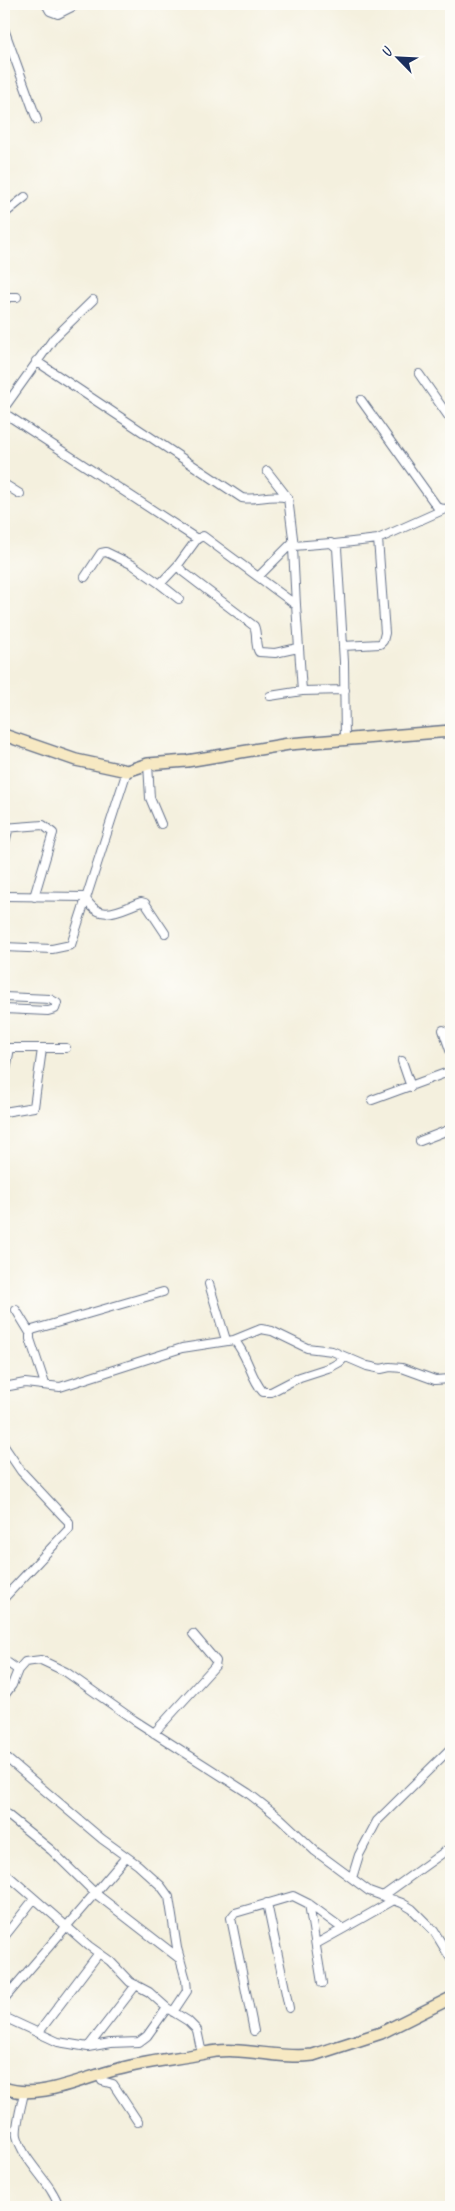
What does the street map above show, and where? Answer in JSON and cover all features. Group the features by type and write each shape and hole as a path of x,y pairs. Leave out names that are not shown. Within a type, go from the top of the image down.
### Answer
{"street":[{"path":"46,4 50,11 58,14 78,4"},
{"path":"4,29 37,120"},
{"path":"4,214 25,197"},
{"path":"4,301 9,297 17,297"},
{"path":"4,408 54,338 93,300"},
{"path":"36,361 242,498 249,499 276,495 288,498"},
{"path":"419,374 451,420"},
{"path":"361,400 438,508 448,508"},
{"path":"4,413 197,539"},
{"path":"267,471 288,498 293,544 302,691"},
{"path":"4,484 20,494"},
{"path":"258,577 293,544 335,544 378,539 448,508"},
{"path":"160,584 178,565 197,539 203,536 296,605"},
{"path":"343,646 380,644 384,641 378,539"},
{"path":"335,544 337,548 343,646 345,740"},
{"path":"85,577 101,553 106,552 132,565 179,599"},
{"path":"178,565 182,571 254,626 257,632 259,652 275,653 298,648"},
{"path":"270,696 302,691 345,690"},
{"path":"4,735 76,760 127,771 148,764 187,761 289,744 451,731"},
{"path":"148,764 150,798 161,824"},
{"path":"4,947 52,949 71,945 127,771"},
{"path":"4,846 6,828 44,825 52,833 34,897"},
{"path":"4,896 85,897"},
{"path":"85,897 90,907 96,912 108,914 141,902 145,903 166,933"},
{"path":"4,997 50,999 57,1003 54,1009 48,1011 4,1009"},
{"path":"443,1030 451,1053"},
{"path":"4,1080 7,1048 66,1048"},
{"path":"4,1112 34,1107 42,1049"},
{"path":"402,1061 411,1087"},
{"path":"372,1100 451,1071"},
{"path":"420,1141 451,1129"},
{"path":"209,1284 230,1340 241,1347 258,1386 263,1392 271,1392 300,1377 330,1367 345,1357"},
{"path":"30,1333 32,1330 162,1292"},
{"path":"16,1310 30,1333 45,1384"},
{"path":"4,1387 25,1383 45,1384 60,1388 182,1348 230,1340 262,1329 272,1331 307,1348 332,1351 381,1369 390,1367 402,1368 435,1380 451,1379"},
{"path":"4,1446 21,1471 69,1522 69,1529 4,1598"},
{"path":"154,1733 215,1666 216,1661 201,1640 193,1634"},
{"path":"4,1696 12,1685 18,1670 26,1662 35,1659 50,1663 248,1793 280,1818 315,1851 369,1891 412,1909 424,1920 451,1959"},
{"path":"4,1660 18,1670"},
{"path":"352,1878 359,1855 377,1821 451,1748"},
{"path":"4,1756 161,1886 169,1897 186,1990 147,2036 139,2042 110,2043 88,2047 58,2042 4,2017"},
{"path":"4,1812 51,1850 96,1894 180,1959"},
{"path":"383,1896 451,1847"},
{"path":"4,1999 126,1857"},
{"path":"4,1872 34,1899 68,1925 136,1986 149,1992 197,2030 201,2049 206,2052"},
{"path":"254,2031 231,1918 237,1911 293,1896 309,1904 343,1929"},
{"path":"4,1937 34,1899"},
{"path":"316,1944 394,1900"},
{"path":"267,1903 289,2008"},
{"path":"309,1904 322,1983"},
{"path":"39,2032 99,1953"},
{"path":"88,2047 136,1986"},
{"path":"4,2088 24,2093 79,2082 118,2068 206,2052 312,2055 381,2033 451,1998"},
{"path":"99,2075 102,2081 113,2084 138,2122"},
{"path":"24,2093 16,2134 27,2157 56,2197 59,2207"}]}
